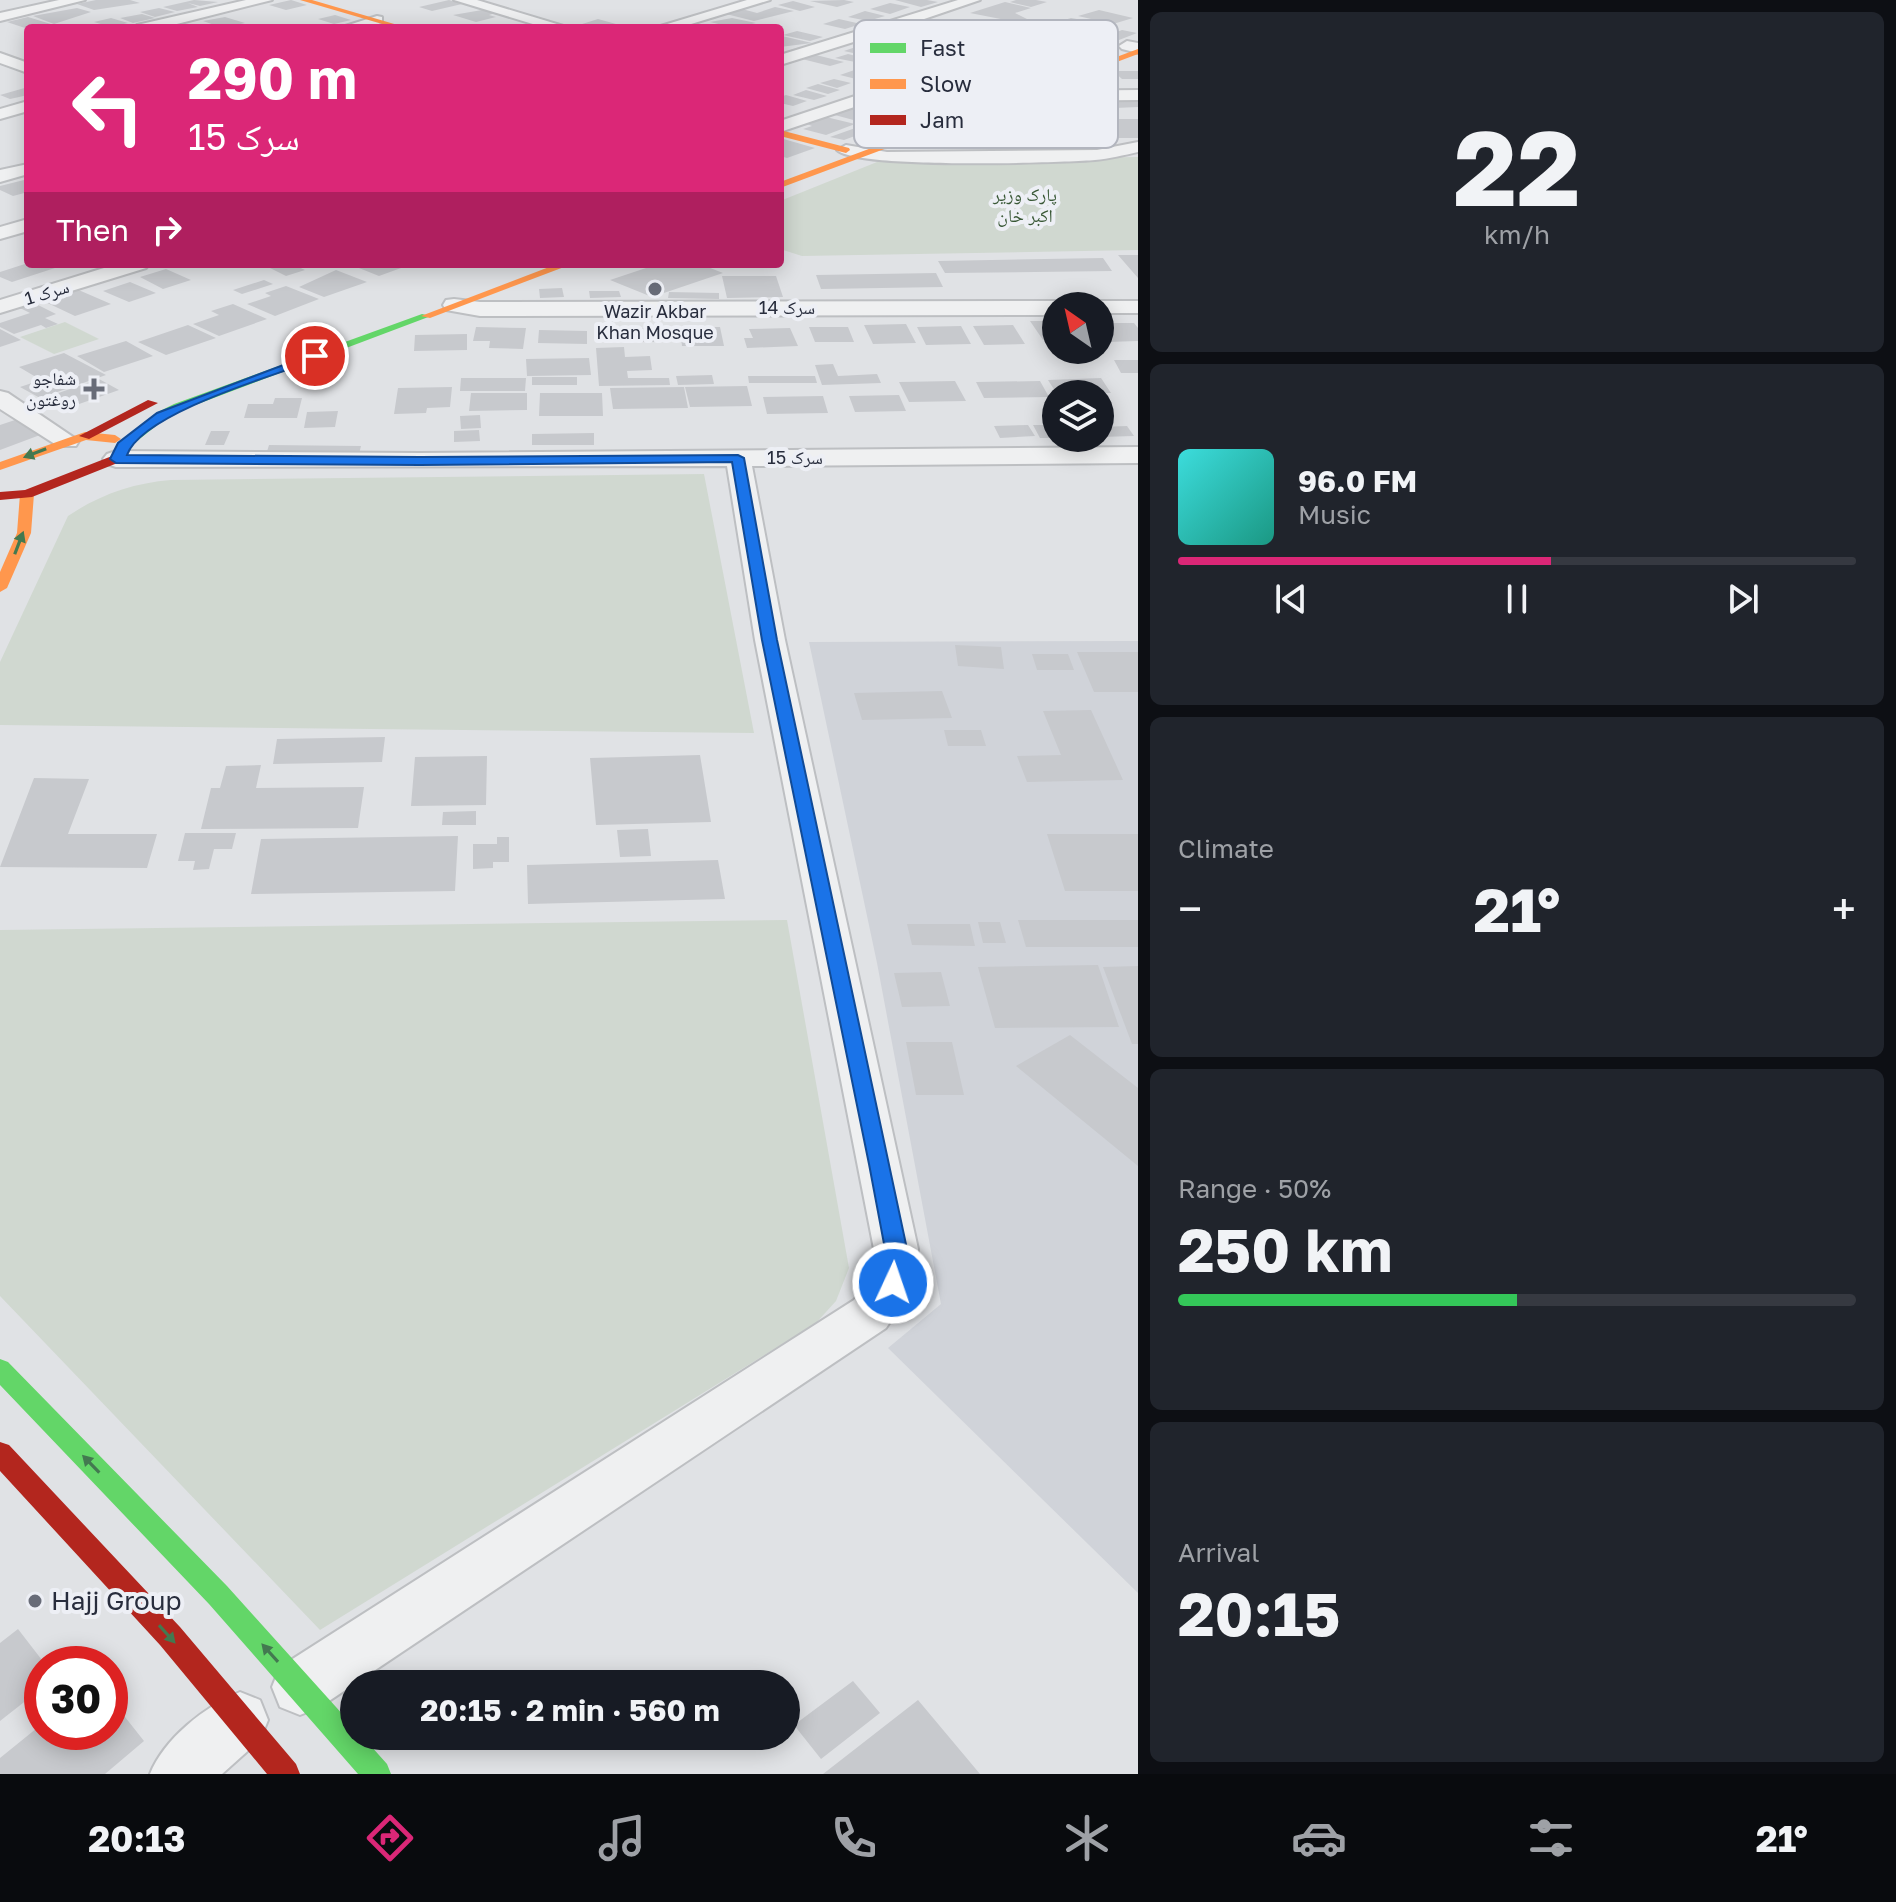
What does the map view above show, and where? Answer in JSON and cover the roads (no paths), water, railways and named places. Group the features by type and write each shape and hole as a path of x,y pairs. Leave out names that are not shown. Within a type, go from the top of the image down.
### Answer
{"main road":[{"path":"304,0 390,24"},
{"path":"784,131 855,152"},
{"path":"784,183 866,148"},
{"path":"784,174 855,152"},
{"path":"0,466 76,438 162,399 523,268"},
{"path":"0,496 27,494 120,452 162,415 178,407 556,268"},
{"path":"76,438 107,437 120,452"},
{"path":"0,588 24,533 27,494"},
{"path":"0,1369 218,1595 377,1774"},
{"path":"0,1453 170,1636 286,1774"}],"street":[{"path":"0,17 78,0"},
{"path":"160,24 265,0"},
{"path":"461,0 548,24"},
{"path":"676,24 763,0"},
{"path":"908,20 973,0"},
{"path":"362,24 377,20"},
{"path":"784,59 854,37"},
{"path":"1,59 24,55"},
{"path":"1,59 24,67"},
{"path":"1118,94 1138,95"},
{"path":"784,129 854,104"},
{"path":"0,114 24,107"},
{"path":"855,152 887,157 1097,155 1138,147"},
{"path":"0,176 24,170"},
{"path":"0,233 24,226"},
{"name":"سرک 1","path":"0,307 126,268"},
{"path":"499,288 503,298 519,309"},
{"name":"سرک 14","path":"454,305 519,309 1042,308"},
{"path":"1114,307 1138,307"},
{"path":"0,398 76,438"},
{"name":"سرک 15","path":"120,452 436,461 1138,455"},
{"path":"300,1687 870,1314 893,1283 896,1249 770,640 738,458"},
{"path":"179,1774 240,1720"}],"place":[{"name":"Wazir Akbar Khan Mosque","path":"655,289"},
{"name":"شفاجو روغتون","path":"94,389"},
{"name":"Hajj Group","path":"35,1601"}],"park label":[{"name":"پارک وزیر اکبر خان","path":"1025,205"}]}
